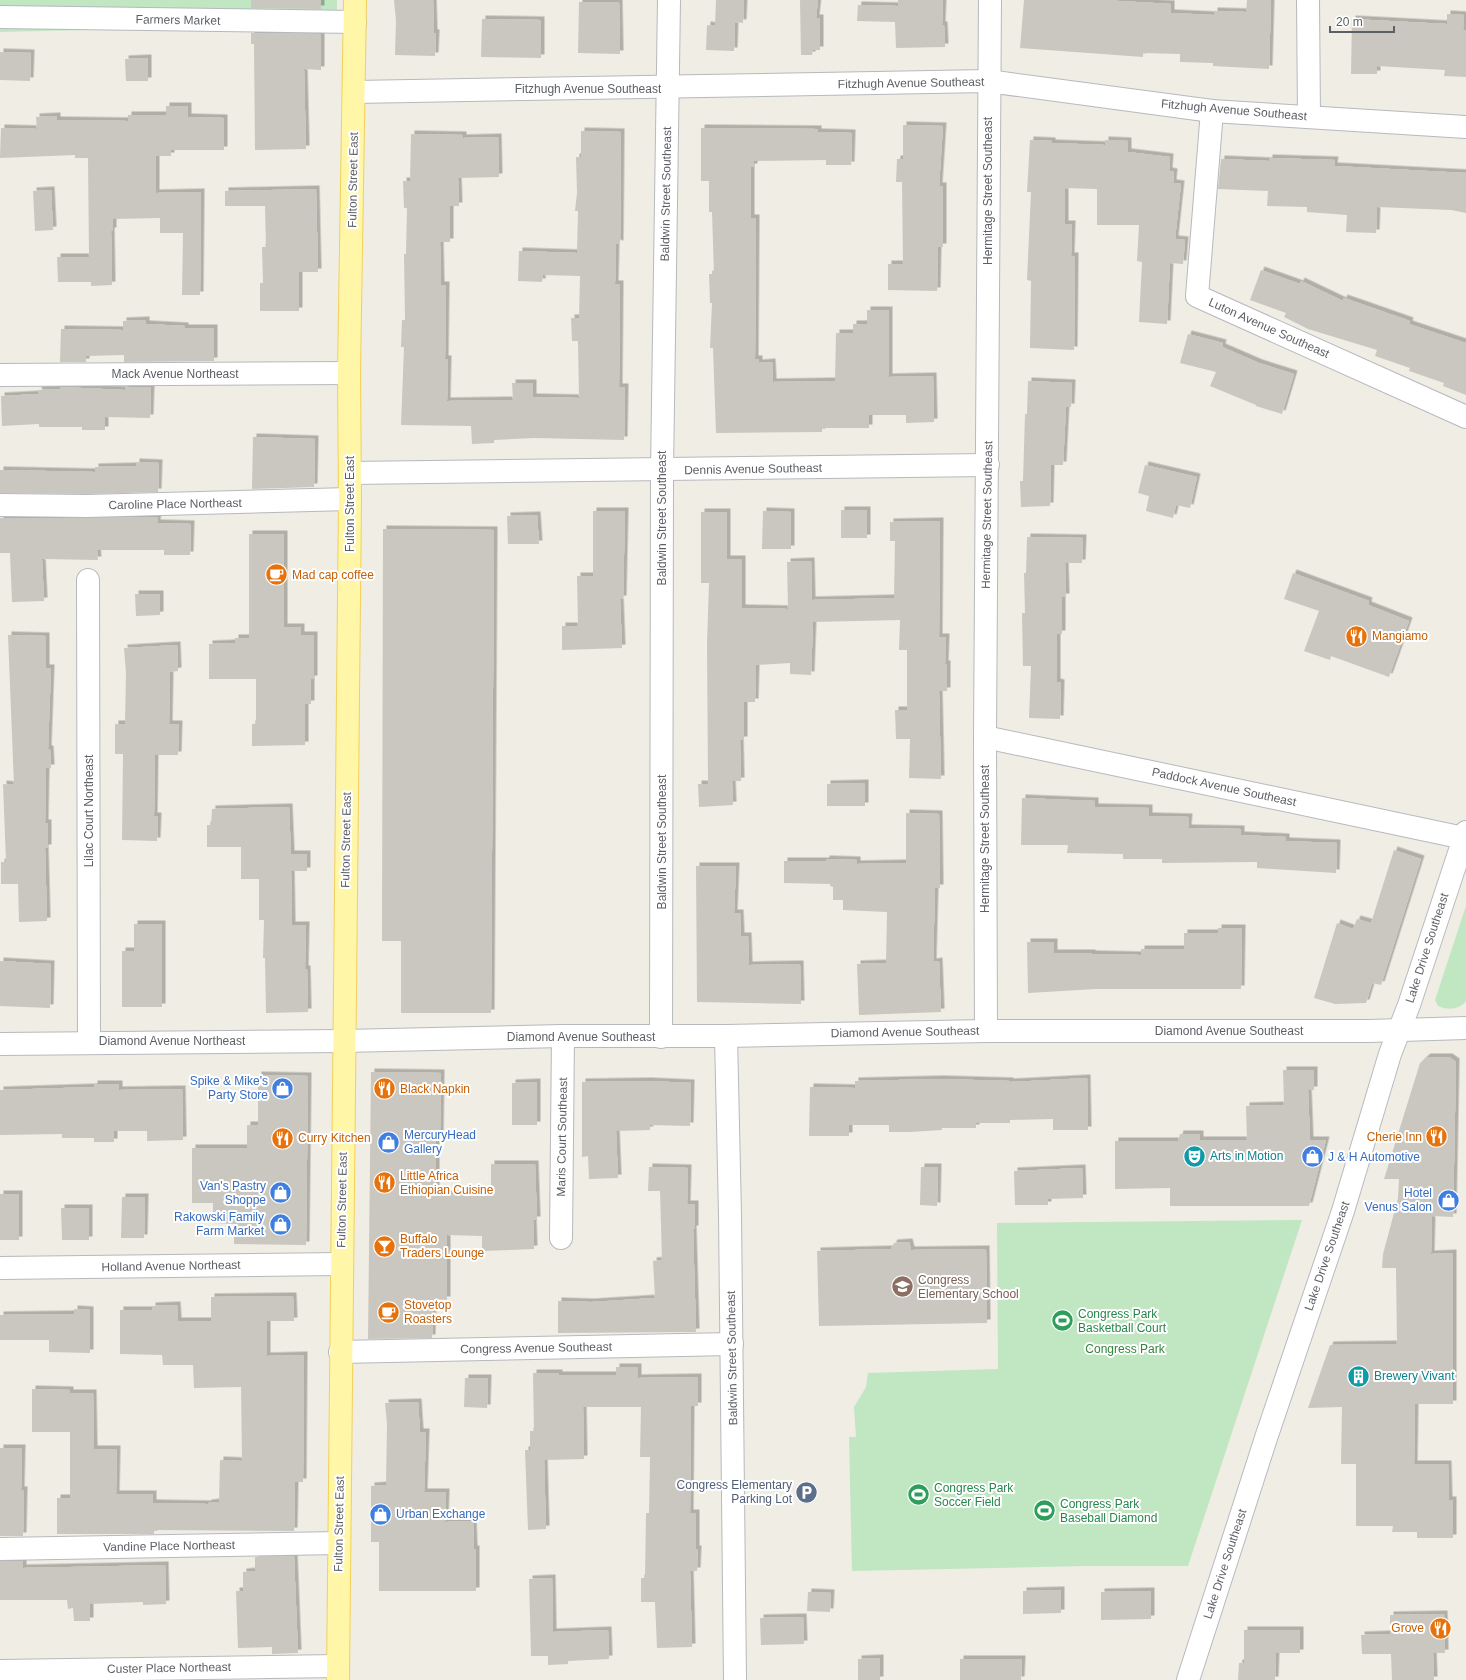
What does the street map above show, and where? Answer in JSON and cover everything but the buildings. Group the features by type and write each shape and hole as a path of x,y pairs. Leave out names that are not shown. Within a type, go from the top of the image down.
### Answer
{"main road":[{"name":"Fulton Street East","path":"337,1673 350,499 349,373 355,92 355,0"}],"street":[{"name":"Baldwin Street Southeast","path":"661,1037 662,470 669,0"},
{"name":"Hermitage Street Southeast","path":"986,1031 985,737 988,465 988,81 990,0"},
{"path":"1308,0 1309,116"},
{"name":"Farmers Market","path":"0,17 355,22"},
{"name":"Fitzhugh Avenue Southeast","path":"355,92 668,88 988,81 1212,111 1466,127"},
{"name":"Luton Avenue Southeast","path":"1212,111 1197,296 1466,417"},
{"name":"Mack Avenue Northeast","path":"0,375 349,373"},
{"name":"Dennis Avenue Southeast","path":"350,473 988,465"},
{"name":"Caroline Place Northeast","path":"0,505 87,506 350,499"},
{"name":"Lilac Court Northeast","path":"88,580 89,1042"},
{"name":"Paddock Avenue Southeast","path":"985,737 1465,837"},
{"name":"Lake Drive Southeast","path":"1188,1680 1267,1435 1343,1211 1390,1054 1400,1030 1465,837"},
{"name":"Diamond Avenue Southeast","path":"344,1041 563,1036 661,1037 986,1031 1400,1030 1466,1028"},
{"name":"Maris Court Southeast","path":"561,1238 563,1036"},
{"name":"Baldwin Street Southeast","path":"726,1036 732,1344 735,1680"},
{"name":"Diamond Avenue Northeast","path":"0,1044 89,1042 344,1041"},
{"name":"Holland Avenue Northeast","path":"0,1268 341,1264"},
{"name":"Congress Avenue Southeast","path":"340,1352 732,1344"},
{"name":"Vandine Place Northeast","path":"0,1549 339,1543"},
{"name":"Custer Place Northeast","path":"0,1671 337,1673"}],"green space":[{"path":"0,0 337,0 337,24 0,32"},
{"path":"1466,906 1466,1001 1457,1008 1446,1008 1438,1006 1435,1000"},
{"name":"Congress Park","path":"1302,1220 1188,1566 1085,1566 852,1571 849,1437 856,1437 854,1407 866,1387 868,1373 998,1369 997,1223"}],"place":[{"name":"Mad cap coffee","path":"276,575"},
{"name":"Mangiamo","path":"1357,636"},
{"name":"Spike & Mike's Party Store","path":"283,1088"},
{"name":"Black Napkin","path":"384,1089"},
{"name":"Cherie Inn","path":"1437,1137"},
{"name":"Curry Kitchen","path":"282,1138"},
{"name":"MercuryHead Gallery","path":"389,1142"},
{"name":"Arts in Motion","path":"1194,1156"},
{"name":"J & H Automotive","path":"1313,1157"},
{"name":"Little Africa Ethiopian Cuisine","path":"385,1183"},
{"name":"Van's Pastry Shoppe","path":"281,1193"},
{"name":"Hotel Venus Salon","path":"1448,1200"},
{"name":"Rakowski Family Farm Market","path":"280,1224"},
{"name":"Buffalo Traders Lounge","path":"385,1246"},
{"name":"Congress Elementary School","path":"902,1287"},
{"name":"Stovetop Roasters","path":"389,1312"},
{"name":"Congress Park Basketball Court","path":"1062,1321"},
{"name":"Brewery Vivant","path":"1358,1376"},
{"name":"Congress Elementary Parking Lot","path":"807,1492"},
{"name":"Congress Park Soccer Field","path":"918,1495"},
{"name":"Congress Park Baseball Diamond","path":"1045,1511"},
{"name":"Urban Exchange","path":"381,1514"},
{"name":"Grove","path":"1440,1628"}]}
